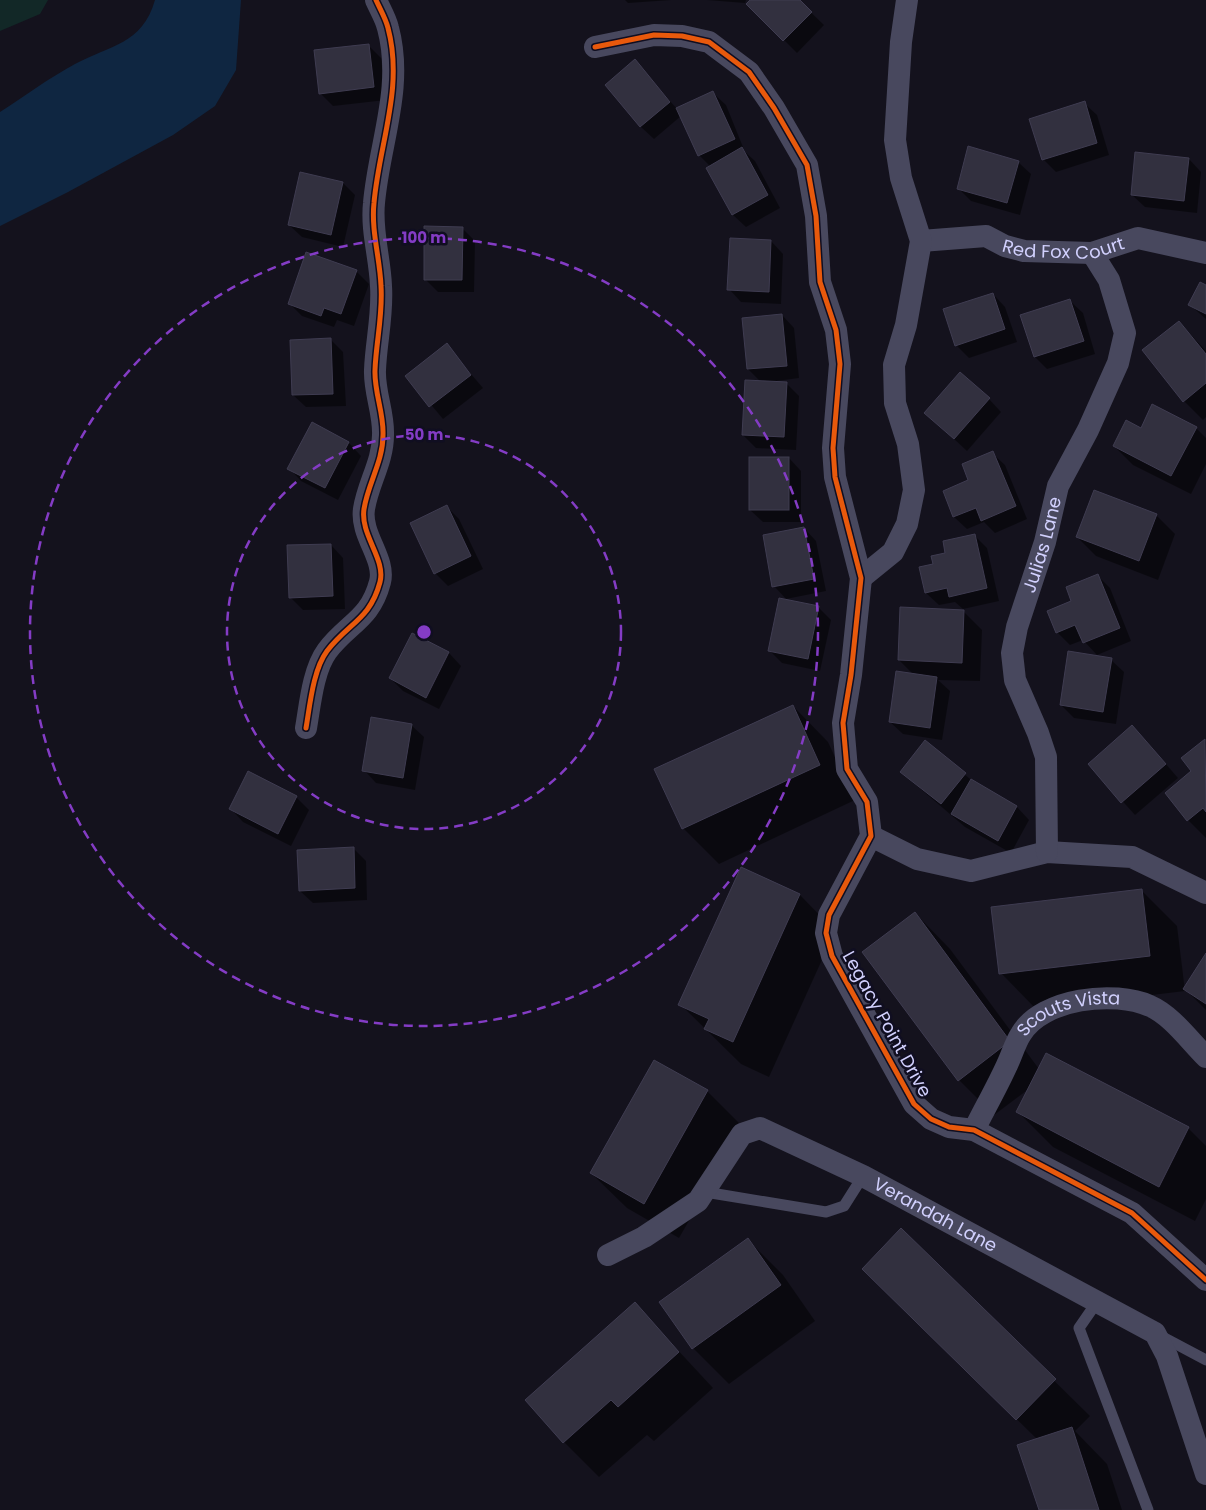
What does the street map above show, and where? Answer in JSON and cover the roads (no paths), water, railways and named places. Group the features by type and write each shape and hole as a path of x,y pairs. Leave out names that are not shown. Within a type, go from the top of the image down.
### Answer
{"street":[{"path":"306,728 312,687 326,652 369,610 381,580 377,554 366,532 364,510 370,486 381,460 384,434 375,387 374,370 382,315 381,285 373,225 374,202 390,121 394,64 388,27 376,0"},
{"path":"861,578 893,552 907,524 914,490 908,444 895,403 894,365 906,325 921,241 901,178 895,140 901,42 907,0"},
{"path":"595,47 654,35 682,36 709,42 749,72 774,108 807,165 815,207 820,282 836,330 840,364 833,448 835,477 861,578 851,676 843,723 847,769 867,802 870,836 917,858 971,871 1047,852 1132,857 1206,893"},
{"name":"Red Fox Court","path":"921,241 986,236 1024,251 1092,252 1138,238 1206,253"},
{"name":"Julias Lane","path":"1047,852 1046,757 1038,733 1015,680 1012,653 1017,627 1045,542 1058,486 1088,430 1118,363 1125,333 1109,280 1092,252"},
{"name":"Legacy Point Drive","path":"870,836 829,916 826,933 832,956 914,1104 931,1119 949,1127 974,1130 1132,1213 1206,1280"},
{"name":"Scouts Vista","path":"974,1130 1021,1032 1036,1017 1056,1007 1092,999 1122,997 1150,1006 1162,1013 1206,1057"},
{"name":"Verandah Lane","path":"608,1255 644,1237 698,1201 742,1134 760,1128 863,1176 1155,1333"},
{"path":"1155,1333 1167,1356 1206,1474"}],"lane":[{"path":"705,1192 826,1212 844,1206 863,1176"},
{"path":"1097,1302 1079,1328 1148,1510"},
{"path":"1155,1333 1206,1360"}],"water":[{"path":"155,0 241,0 236,70 215,106 173,135 68,192 0,226 0,112 65,69 123,42 133,35 149,15"}]}
